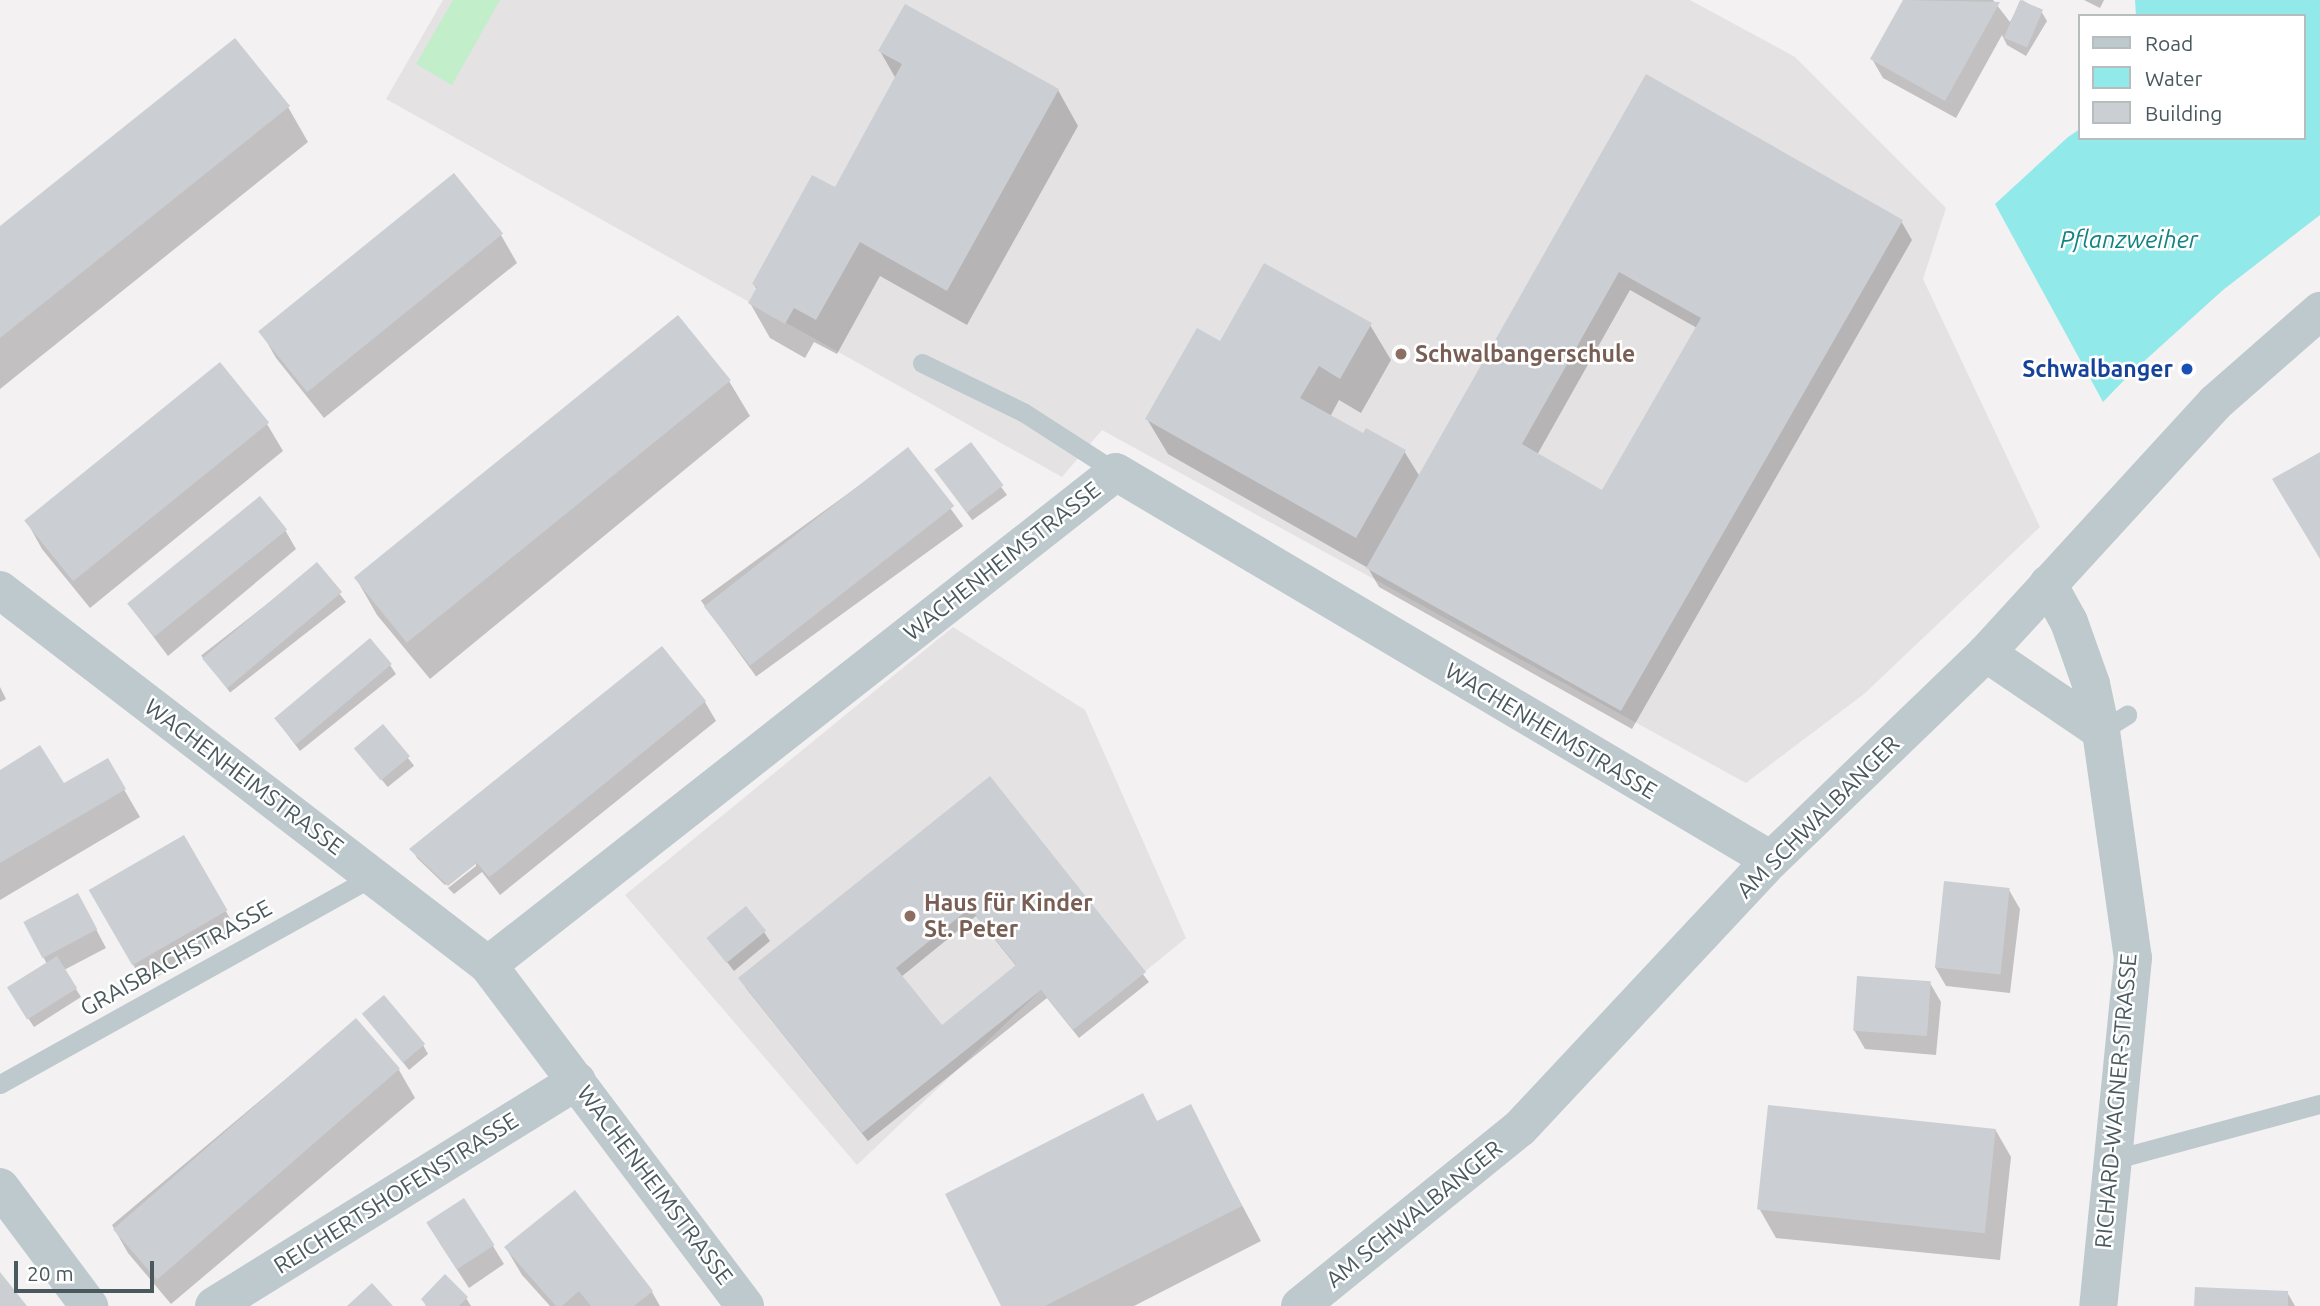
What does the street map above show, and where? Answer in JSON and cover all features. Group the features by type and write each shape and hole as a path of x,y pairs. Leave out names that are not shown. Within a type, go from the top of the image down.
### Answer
{"street":[{"name":"AM SCHWALBANGER","path":"1300,1306 1520,1128 1771,860 1986,653 2215,403 2320,311"},
{"name":"WACHENHEIMSTRASSE","path":"488,965 1116,472 1771,860"},
{"name":"RICHARD-WAGNER-STRASSE","path":"2048,584 2069,622 2091,684 2114,723 2133,958 2098,1306"},
{"name":"WACHENHEIMSTRASSE","path":"0,590 375,875 488,965 745,1306"},
{"path":"1986,653 2114,723"},
{"name":"REICHERTSHOFENSTRASSE","path":"214,1306 577,1081"},
{"path":"0,1188 89,1306"}],"lane":[{"path":"922,363 1023,412 1116,472"},
{"name":"GRAISBACHSTRASSE","path":"0,1084 375,875"},
{"path":"2112,1160 2320,1104"}],"shaded area":[{"name":"Schwalbangerschule","path":"443,0 1690,0 1795,57 1946,208 1923,279 2040,527 1864,694 1746,783 1102,430 1062,477 386,99"},
{"name":"Haus für Kinder St. Peter","path":"953,627 1085,710 1186,938 1073,1030 1041,990 857,1165 625,895"}],"green space":[{"path":"453,0 500,0 452,85 416,64"}],"water":[{"name":"Pflanzweiher","path":"2135,0 2320,0 2320,215 2223,290 2103,402 1995,204 2078,130 2078,140 2306,140 2306,14 2136,14"}],"building":[{"path":"1903,0 2000,2 1945,101 1870,59"},
{"path":"2020,0 2043,10 2027,48 2004,38"},
{"path":"905,4 1059,89 947,291 860,242 816,320 794,308 785,324 748,303 757,287 752,284 812,175 835,187 902,64 878,51"},
{"path":"235,38 290,106 0,338 0,226"},
{"path":"1646,74 1903,220 1621,711 1366,568","holes":["1619,272 1701,318 1602,490 1522,444"]},
{"path":"454,173 503,234 307,392 258,332"},
{"path":"1264,263 1372,323 1340,379 1319,366 1300,398 1363,433 1366,428 1406,450 1356,538 1145,419 1197,328 1220,341"},
{"path":"678,315 731,380 407,643 354,577"},
{"path":"220,362 269,423 73,581 24,521"},
{"path":"971,442 1003,485 967,513 934,470"},
{"path":"908,447 954,506 750,666 704,606"},
{"path":"2320,452 2320,559 2272,479"},
{"path":"260,496 287,529 154,637 127,604"},
{"path":"317,562 342,592 227,688 202,658"},
{"path":"370,638 392,664 296,744 274,718"},
{"path":"662,646 706,701 496,872 489,877 477,863 448,886 409,849"},
{"path":"383,724 410,756 381,781 354,748"},
{"path":"40,745 64,783 108,758 126,789 0,863 0,770"},
{"path":"990,776 1146,972 1073,1030 1041,990 862,1133 738,978","holes":["970,908 1016,965 942,1025 896,968"]},
{"path":"184,835 228,910 132,965 89,890"},
{"path":"1944,881 2010,888 2001,974 1935,968"},
{"path":"78,893 97,929 43,958 23,922"},
{"path":"746,906 766,931 727,963 706,938"},
{"path":"57,956 77,988 27,1019 7,987"},
{"path":"1857,976 1931,981 1927,1036 1853,1031"},
{"path":"384,995 425,1044 403,1063 362,1014"},
{"path":"356,1018 400,1069 157,1280 113,1229"},
{"path":"1143,1093 1157,1121 1191,1104 1242,1206 1045,1306 1001,1306 945,1194"},
{"path":"1768,1105 1996,1129 1985,1233 1757,1209"},
{"path":"575,1190 653,1291 634,1306 591,1306 579,1291 562,1306 556,1306 504,1247"},
{"path":"464,1198 494,1245 457,1269 426,1223"},
{"path":"0,1272 27,1306 0,1306"},
{"path":"445,1274 468,1297 459,1306 427,1306 421,1299"},
{"path":"372,1283 393,1306 347,1306"},
{"path":"2195,1287 2288,1291 2288,1306 2194,1306"}],"place":[{"name":"Schwalbangerschule","path":"1401,354"},
{"name":"Schwalbanger","path":"2187,369"},
{"name":"Haus für Kinder St. Peter","path":"910,916"}]}
